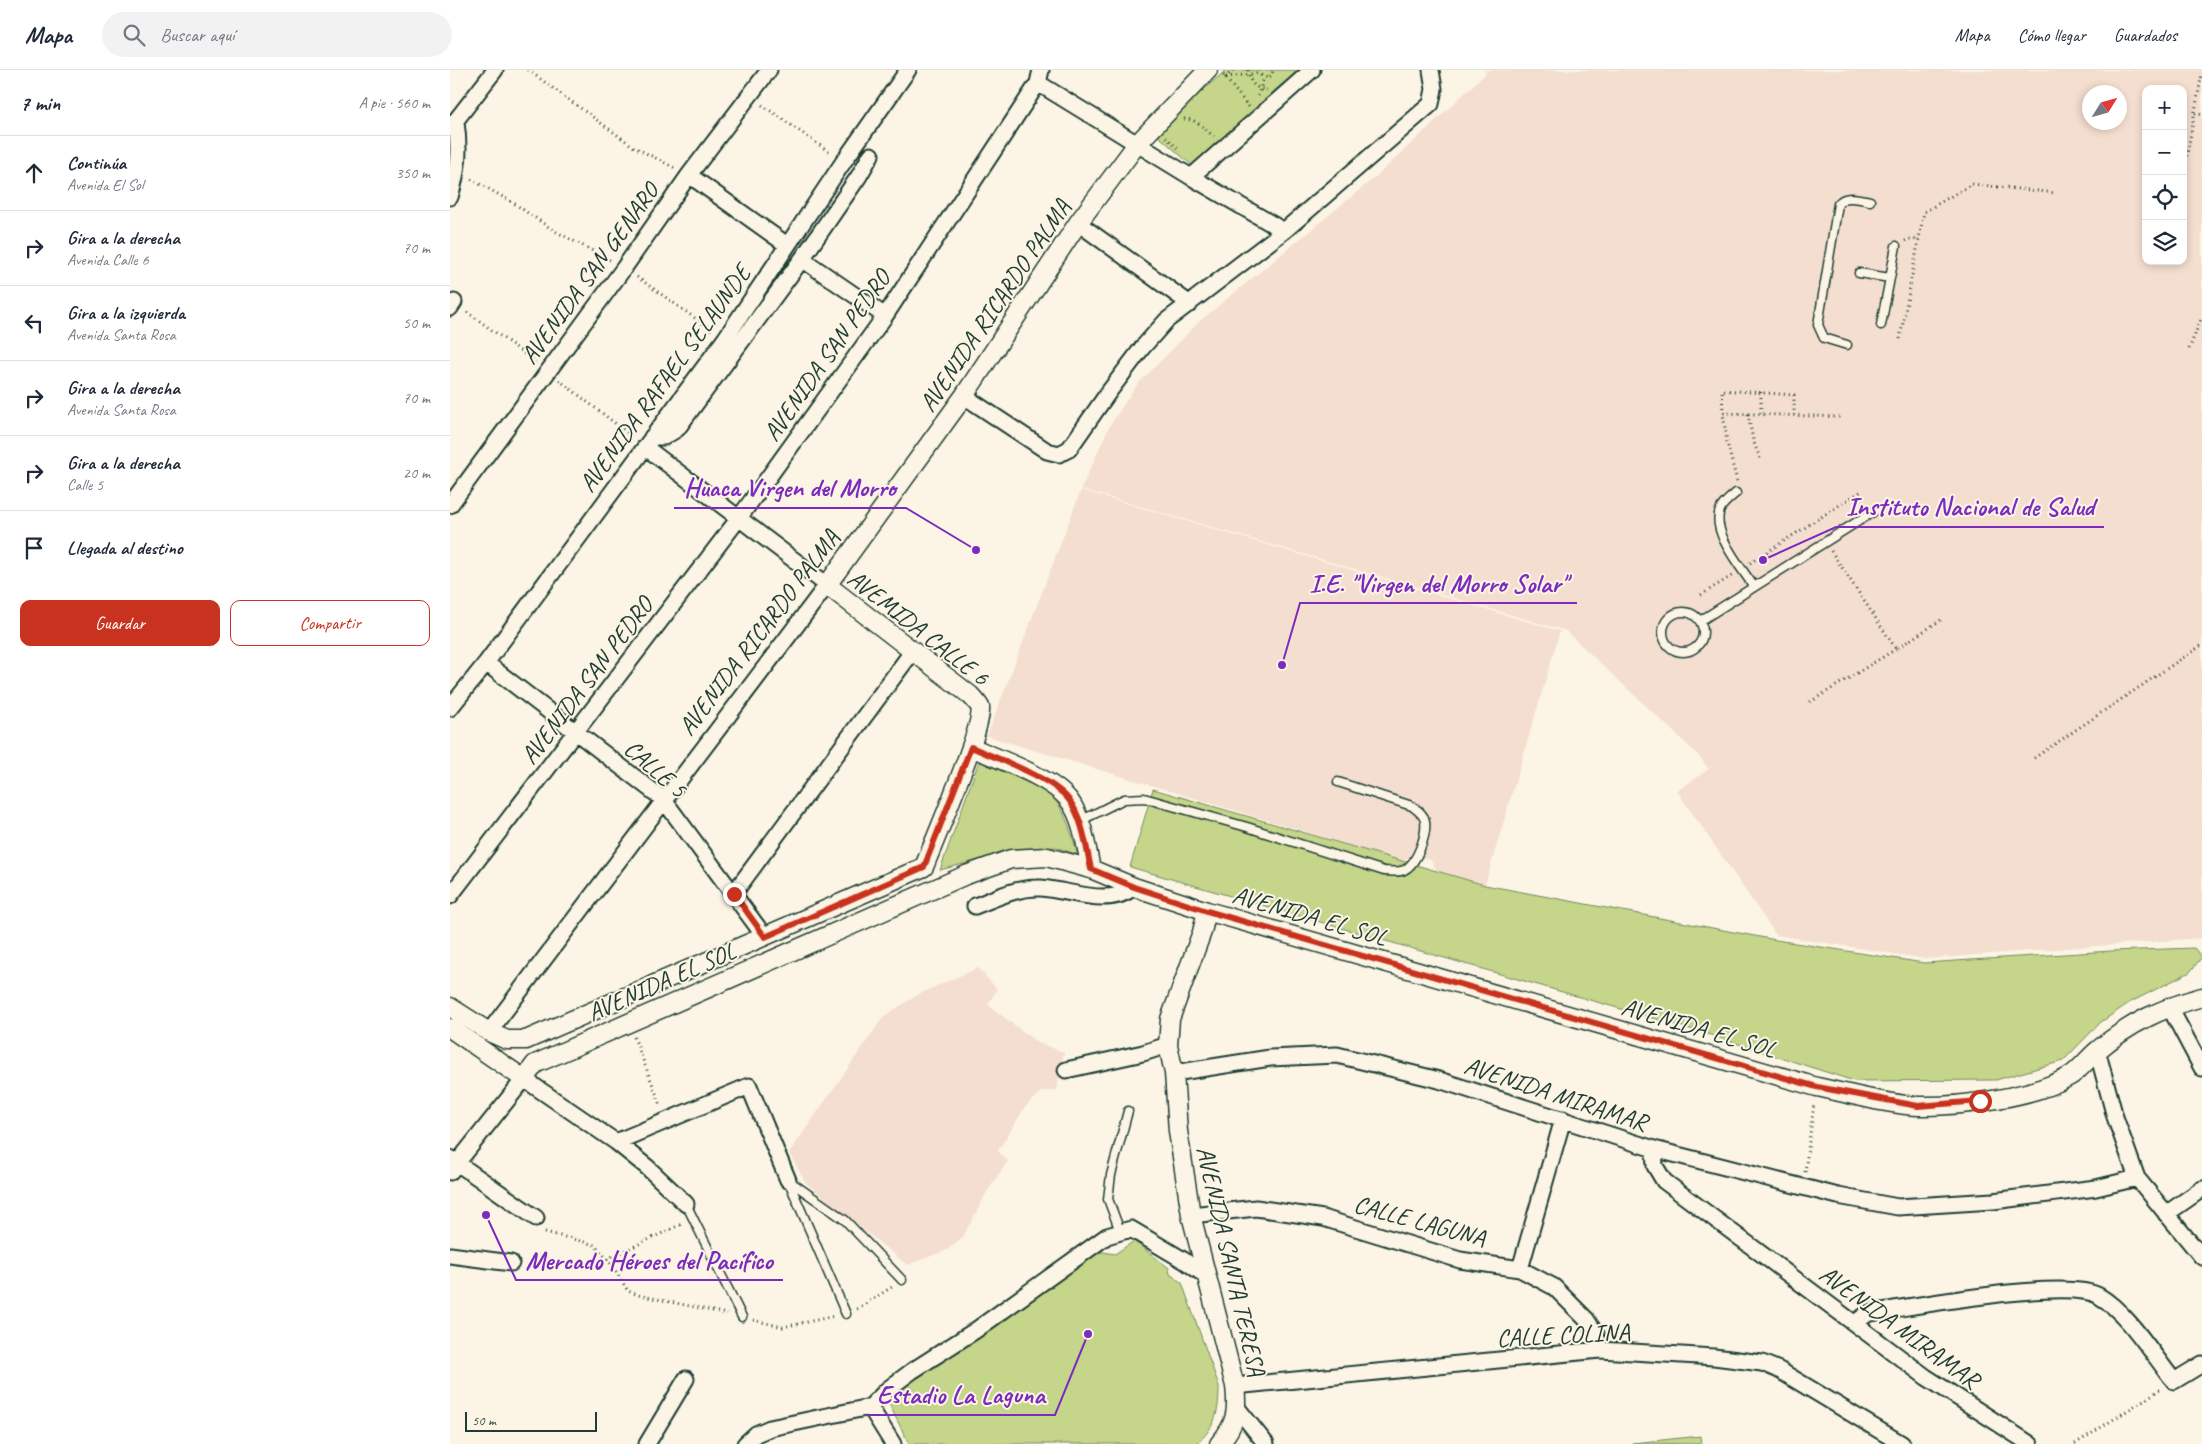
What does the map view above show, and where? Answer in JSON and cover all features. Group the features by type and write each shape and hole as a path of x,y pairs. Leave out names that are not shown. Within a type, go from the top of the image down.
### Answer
{"street":[{"path":"450,197 458,171 459,149 453,125 495,70"},
{"name":"AVENIDA SAN GENARO","path":"450,505 624,268 689,175 769,70"},
{"name":"AVENIDA RAFAEL SELAUNDE","path":"450,708 486,663 725,339 844,161 908,70"},
{"path":"1191,177 1312,70"},
{"path":"964,396 1047,452 1059,454 1069,449 1142,348 1166,321 1284,231 1431,104 1434,90 1430,70"},
{"name":"AVENIDA RICARDO PALMA","path":"489,1032 827,586 964,396 1078,223 1137,144 1212,75"},
{"path":"1040,77 1137,144 1284,231"},
{"name":"AVENIDA SAN PEDRO","path":"450,896 739,518 885,316 1040,77"},
{"path":"648,442 664,437 677,429 802,259 859,176 871,155"},
{"path":"689,175 788,245"},
{"path":"1078,223 1190,304"},
{"path":"802,259 885,316"},
{"path":"648,442 739,518 827,586"},
{"name":"AVEMIDA CALLE 6","path":"827,586 970,695 980,707 979,720 971,747"},
{"path":"734,894 912,652"},
{"name":"CALLE 5","path":"486,663 663,800 765,937"},
{"path":"450,1007 489,1032 507,1040 526,1040 924,867 971,747 1047,781 1068,799 1080,821 1091,869"},
{"name":"AVENIDA EL SOL","path":"452,1164 535,1064 966,875 1011,859 1047,857 1091,869 1134,887 1207,911 1817,1087 1918,1106 1980,1101 2034,1091 2071,1075 2097,1050 2127,1028 2169,1006 2202,997"},
{"path":"974,906 1016,890 1041,888 1086,896 1117,896 1126,893 1134,887"},
{"name":"AVENIDA SANTA TERESA","path":"1207,911 1202,932 1170,1019 1168,1045 1174,1073 1178,1131 1191,1215 1236,1386 1238,1408 1231,1430 1219,1444"},
{"path":"2169,1006 2202,1068"},
{"path":"450,1028 616,1142 647,1167 686,1204"},
{"path":"1066,1070 1144,1053 1168,1045"},
{"path":"2097,1050 2115,1117 2137,1178 2202,1257"},
{"name":"AVENIDA MIRAMAR","path":"1174,1073 1270,1058 1337,1055 1438,1080 1654,1150 1655,1166 1664,1181 1926,1377 2030,1444"},
{"path":"616,1142 749,1086 788,1180"},
{"path":"1520,1269 1563,1119"},
{"path":"1654,1150 1838,1196 1898,1207 2002,1200 2096,1188 2137,1178"},
{"path":"452,1164 536,1218"},
{"path":"2166,1214 2202,1189"},
{"name":"CALLE LAGUNA","path":"1191,1215 1256,1208 1323,1218 1460,1260 1520,1269 1554,1287 1586,1319 1596,1334 1600,1350"},
{"path":"745,1444 756,1434 770,1428 870,1407 888,1389 912,1371 976,1330 1107,1236 1120,1231 1131,1229 1185,1261 1206,1276"},
{"path":"450,1255 510,1262"},
{"path":"1855,1323 1867,1314 1882,1310 2039,1290 2075,1289 2097,1294 2116,1308 2174,1381 2202,1364"},
{"name":"CALLE COLINA","path":"1236,1386 1600,1350 1714,1358 1762,1363 1779,1370 1902,1444"},
{"path":"647,1444 686,1378"},
{"path":"870,1407 893,1444"},
{"path":"1238,1408 1266,1444"}],"lane":[{"path":"1847,345 1824,338 1818,325 1819,316 1838,204 1841,199 1846,197 1870,201"},
{"path":"1881,325 1896,246"},
{"path":"1859,272 1890,278"},
{"path":"1736,493 1727,500 1720,510 1718,522 1721,537 1754,587"},
{"path":"1700,621 1876,510"},
{"path":"1688,613 1700,621 1703,627 1701,641 1691,651 1678,652 1666,643 1664,637 1665,623 1675,614 1688,613"},
{"path":"1080,821 1124,799 1144,798 1247,827 1384,870 1398,872 1407,868 1419,855 1425,822 1421,814 1412,806 1338,782"},
{"path":"1120,1231 1108,1199 1111,1175 1128,1111"},
{"path":"788,1180 844,1220 902,1280"},
{"path":"788,1180 846,1314"},
{"path":"686,1204 742,1317"}],"path":[{"path":"528,70 634,147 689,175"},
{"path":"1225,78 1233,70"},
{"path":"1248,70 1248,75 1256,87 1271,90"},
{"path":"1225,78 1260,72 1264,77 1268,78 1272,75 1272,70"},
{"path":"1212,75 1222,73 1252,112"},
{"path":"2183,175 2202,73"},
{"path":"749,96 844,161"},
{"path":"2195,114 2202,115"},
{"path":"1184,118 1198,122 1206,130 1222,138"},
{"path":"1163,131 1166,137 1185,154"},
{"path":"458,171 512,202 553,230 624,268 725,339"},
{"path":"1900,339 1924,212 1972,184 2056,193"},
{"path":"2189,349 2202,316"},
{"path":"1736,493 1737,480 1727,442 1722,390 1794,394 1794,415"},
{"path":"1761,392 1761,414"},
{"path":"1723,413 1843,417"},
{"path":"1748,414 1753,440 1761,461"},
{"path":"1701,595 1863,490"},
{"path":"1825,542 1896,648"},
{"path":"1810,702 1944,618"},
{"path":"2034,758 2202,645"},
{"path":"629,1023 666,1121"},
{"path":"1803,1187 1817,1087"},
{"path":"536,1218 538,1228 548,1233 595,1245 607,1258 628,1291 638,1295 783,1327 851,1313 902,1280"},
{"path":"607,1258 694,1218"},
{"path":"2076,1444 2174,1381"}],"shaded area":[{"path":"1485,70 2202,70 2202,938 1925,959 1776,935 1677,791 1709,769 1696,753 1566,631 1081,489 1109,427 1136,386 1200,321 1379,174 1486,73"},
{"path":"1081,490 1560,631 1485,885 1437,872 1431,860 1412,855 1403,861 987,736"},
{"path":"978,968 997,989 988,1005 1038,1043 1064,1052 1057,1090 1041,1092 1026,1106 998,1151 1008,1161 988,1190 963,1237 947,1250 907,1265 806,1183 789,1153 884,1016 921,993"}],"green space":[{"path":"1226,70 1306,70 1195,168 1155,133"},
{"path":"979,761 1020,776 1039,786 1055,800 1063,811 1078,855 1055,847 1014,851 940,870"},
{"path":"1153,789 1485,885 1776,940 1924,963 2111,951 2194,948 2202,957 2190,972 2129,1003 2101,1022 2063,1061 1996,1080 1854,1081 1704,1033 1130,867"},
{"path":"1134,1241 1169,1268 1170,1274 1182,1283 1219,1386 1215,1418 1203,1438 1196,1444 909,1444 887,1400 892,1392 1097,1251 1115,1254"},
{"path":"1701,1436 1702,1444 1632,1443"}],"place":[{"name":"Huaca Virgen del Morro","path":"976,550"},
{"name":"Instituto Nacional de Salud","path":"1763,560"},
{"name":"I.E. \"Virgen del Morro Solar\"","path":"1282,665"},
{"name":"Mercado Héroes del Pacífico","path":"486,1215"},
{"name":"Estadio La Laguna","path":"1088,1334"}],"route":[{"path":"734,894 765,937 924,867 971,747 1047,781 1068,799 1080,821 1091,869 1134,887 1207,911 1817,1087 1918,1106 1980,1101"}]}
